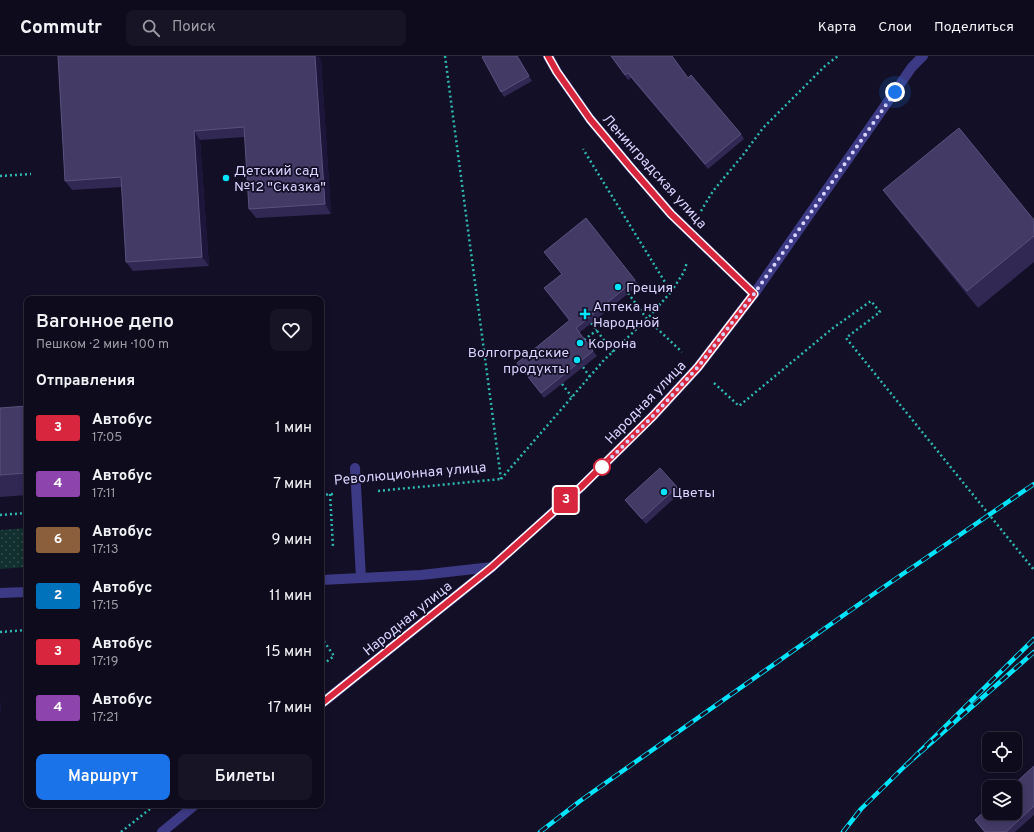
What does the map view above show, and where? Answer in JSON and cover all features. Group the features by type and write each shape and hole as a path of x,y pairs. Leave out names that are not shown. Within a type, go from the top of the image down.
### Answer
{"street":[{"name":"Ленинградская улица","path":"548,56 557,72 595,125 656,197 754,294"},
{"name":"Народная улица","path":"324,702 492,567 581,487 648,422 698,367 754,294 912,67 922,56"},
{"path":"356,468 361,578"},
{"path":"324,580 421,575 492,567"},
{"path":"0,593 24,592"},
{"path":"162,832 191,808"}],"path":[{"path":"445,56 501,479"},
{"path":"501,479 612,352 647,319 671,292 684,272 702,208 713,190 743,155 763,128 825,66 838,56"},
{"path":"580,144 671,292"},
{"path":"0,176 31,174"},
{"path":"628,293 647,319 739,406 833,328 871,301 880,312 846,338 1034,570"},
{"path":"591,323 612,352"},
{"path":"584,340 597,330"},
{"path":"583,367 590,377"},
{"path":"562,384 572,397"},
{"name":"Революционная улица","path":"324,494 357,493 501,479"},
{"path":"330,494 333,547"},
{"path":"0,515 24,513"},
{"path":"0,632 24,630"},
{"path":"324,641 334,656 324,664"},
{"path":"121,832 151,808"}],"green space":[{"path":"24,528 24,567 0,569 0,530"}],"building":[{"name":"Детский сад №12 \"Сказка\"","path":"58,56 315,56 325,204 249,209 244,127 194,131 202,257 126,262 121,177 65,181"},
{"path":"517,56 529,76 501,92 482,57"},
{"path":"611,56 672,56 688,78 691,75 741,134 705,164 628,73 625,75"},
{"path":"959,128 1034,220 1034,236 967,291 883,190"},
{"path":"586,218 635,280 576,328 593,351 541,393 517,363 570,320 544,288 562,274 544,252"},
{"path":"24,406 24,473 0,475 0,408"},
{"path":"660,468 677,487 642,519 625,500"},
{"path":"1034,766 1034,806 1022,817 1022,780 1019,780"},
{"path":"982,814 982,820 1019,820 1006,832 985,832 975,820"}],"railway":[{"path":"540,832 580,801 875,593 1034,484"},
{"path":"1034,639 906,765 1034,652"},
{"path":"843,832 861,809 906,765"}],"bus line":[{"name":"3","path":"324,702 492,567 581,487 653,416 698,367 754,294 671,214 631,168 590,119 557,72 548,56"}],"place":[{"name":"Детский сад №12 \"Сказка\"","path":"226,178"},
{"name":"Греция","path":"618,287"},
{"name":"Аптека на Народной","path":"585,314"},
{"name":"Корона","path":"580,343"},
{"name":"Волгоградские продукты","path":"577,360"},
{"name":"Цветы","path":"664,492"}],"route":[{"path":"602,467 653,416 698,367 754,294 895,92"}]}
